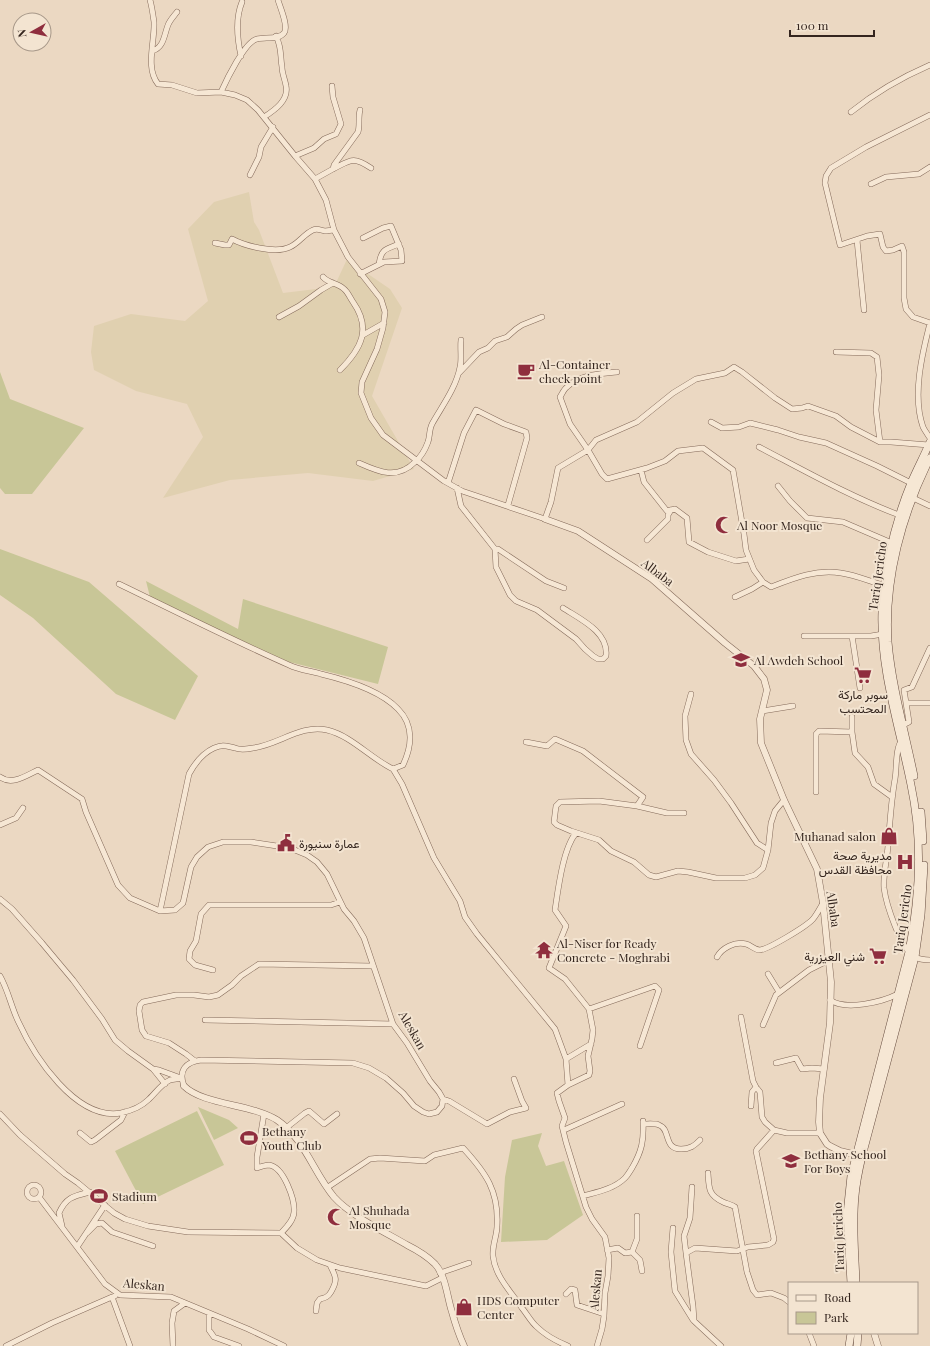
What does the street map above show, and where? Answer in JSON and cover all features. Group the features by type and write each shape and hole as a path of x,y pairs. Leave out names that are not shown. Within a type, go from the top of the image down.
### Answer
{"main road":[{"name":"Tariq Jericho","path":"904,739 903,725 888,642 888,586 892,543 899,515 911,483 930,442"},
{"name":"Tariq Jericho","path":"850,1282 847,1214 848,1193 912,955 921,915 924,849 922,821 904,739 892,698 884,652 882,614 900,534 930,458"},
{"name":"Tariq Jericho","path":"856,1282 854,1211 859,1155 898,994 912,955"},
{"path":"849,1346 855,1334"},
{"path":"856,1334 857,1346"}],"street":[{"path":"150,0 154,21 152,51 153,78 158,84 172,85 197,93 221,92 248,100 264,117 315,179 326,200 334,230 348,257 381,299 385,312 384,323 377,349 362,382 361,393 371,418 383,435 416,461 462,491 508,505 545,519 551,502 558,468 588,450 596,440 637,422 673,393 696,379 725,373 734,367 792,409 808,406 836,416 851,427 880,442 930,442 924,428 919,402 918,385 921,358 930,323 913,317 906,310 904,298 904,252 902,246 886,251 883,247 880,234 867,236 840,246 825,183 826,176 831,168 866,147 930,115"},
{"path":"221,92 240,56 253,40 257,38 276,36 283,34 285,31 285,22 278,0"},
{"path":"240,56 238,42 238,12 242,2"},
{"path":"152,51 157,50 162,44 166,36 168,24 177,12"},
{"path":"264,117 277,109 286,95 287,87 283,75 281,46 276,36"},
{"path":"851,112 873,95 905,76 930,65"},
{"path":"295,156 314,148 324,139 336,134 341,124 333,96 332,86"},
{"path":"333,169 334,165 358,132 358,118 360,110"},
{"path":"250,175 259,157 261,147 272,127"},
{"path":"315,179 353,160 360,161 371,168"},
{"path":"871,184 886,177 919,174 930,167"},
{"path":"360,274 384,262 402,261 399,244 391,226 383,228 363,238"},
{"path":"215,243 225,246 229,245 232,239 245,245 279,250 290,248 313,230 334,230"},
{"path":"857,240 864,310"},
{"path":"379,264 380,255 384,250 399,244"},
{"path":"323,277 327,282 333,283 344,289 360,314 363,335 359,345 340,370"},
{"path":"279,317 299,306 333,283"},
{"path":"459,373 479,352 488,348 495,341 508,337 522,325 542,318"},
{"path":"363,335 384,323"},
{"path":"359,463 378,471 399,473 408,469 421,456 428,441 430,427 451,391 459,373 461,365 461,340"},
{"path":"836,352 871,353 877,357 879,375 876,410 880,442"},
{"path":"617,372 590,375 577,380 566,387 560,398 570,424 602,474 607,479 641,470 665,461 678,451 702,448 733,470 746,550 754,570 763,582 771,587 790,579 821,572 842,573 888,586"},
{"path":"448,483 464,433 476,410 504,424 526,432 527,438 508,505"},
{"path":"711,422 722,428 739,427 750,423 826,443 911,483"},
{"path":"759,447 824,482 899,515"},
{"path":"641,470 644,482 667,511 675,509 684,514 687,518 689,542 708,552 736,561 749,559"},
{"path":"778,486 807,518 843,522 892,543"},
{"path":"457,488 461,506 495,549 498,549 546,581 564,588"},
{"path":"913,498 930,506"},
{"path":"647,540 668,519 670,510"},
{"name":"Albaba","path":"545,519 578,531 652,579 725,643 754,666 764,679 767,690 760,719 760,743 784,800 817,869 823,903 829,960 830,1023 820,1098 820,1133"},
{"path":"495,549 496,567 510,595 516,601 537,610 576,639 593,656 598,659 603,659 606,656 607,650 603,640 591,626 563,608"},
{"path":"735,597 763,582"},
{"path":"118,584 291,666 359,685 383,697 398,708 407,720 411,737 409,752 403,765 393,769"},
{"path":"804,636 852,636 883,634"},
{"path":"852,636 860,688"},
{"path":"903,725 909,722 904,690 912,687 930,648"},
{"path":"691,694 685,716 686,740 691,754 714,780 731,803 756,843 768,850"},
{"path":"906,703 930,702"},
{"path":"762,711 793,706"},
{"path":"852,717 852,732 855,753 868,767 874,784 892,797"},
{"path":"0,778 11,782 38,770 82,799 89,819 118,885 130,898 160,911 189,774 194,764 203,755 215,747 226,745 236,749 253,748 275,743 291,735 313,730 325,730 336,733 356,744 383,764 393,769 402,784 434,858 460,901 465,917 477,934 556,1029 566,1059 568,1085 588,1075 590,1071 588,1056 593,1030 589,1009 565,979 549,968 566,926 555,910 568,847 572,837 576,833"},
{"path":"816,792 816,734 818,730 852,732"},
{"path":"526,742 546,746 555,739 584,751 642,797 637,806"},
{"path":"904,739 898,749 885,865 884,890 900,940 912,955 930,960"},
{"path":"684,813 667,814 637,806 599,801 560,802 557,803 554,822 557,826 599,840 611,851 634,862 649,875 656,877 678,871 716,878 746,878 755,875 763,868 768,850 771,822 775,811 784,800"},
{"path":"0,825 16,818 24,808"},
{"name":"Aleskan","path":"160,911 175,910 182,903 191,867 197,857 208,847 223,842 252,842 290,848 307,855 317,862 327,874 340,902 364,938 372,966 386,1001 393,1024 443,1099"},
{"path":"0,899 12,909 48,949 102,1019 115,1040 153,1069 165,1084"},
{"path":"213,970 195,965 190,960 190,951 196,940 201,914 209,905 331,905 340,902"},
{"path":"717,957 720,952 735,944 747,944 759,950 770,946 797,931 813,919 823,903"},
{"path":"763,1025 776,995 779,992 809,970 829,960"},
{"path":"194,1061 169,1043 146,1036 142,1030 139,1011 140,1005 143,1002 176,995 209,997 218,995 232,986 241,976 259,964 372,966"},
{"path":"768,974 779,992"},
{"path":"0,976 26,1036 52,1077 79,1102 101,1113 109,1114 125,1112 134,1109 147,1101 157,1089 170,1080 182,1078"},
{"path":"589,1009 655,986 659,990 640,1046"},
{"path":"830,1000 836,1004 853,1006 890,999 898,994"},
{"path":"741,1017 748,1056 756,1087 760,1092 762,1117 765,1122 774,1130 787,1133 820,1133 830,1146 840,1151 859,1155"},
{"path":"205,1020 393,1024"},
{"path":"566,1059 591,1044"},
{"path":"776,1063 796,1058 802,1069 824,1069"},
{"path":"464,1346 441,1275 435,1264 420,1252 346,1208 334,1197 298,1140 277,1120 264,1114 188,1090 184,1086 182,1073 190,1062 201,1060 353,1063 369,1068 386,1078 414,1106 423,1112 429,1114 437,1112 442,1106 443,1099 449,1100 487,1124 510,1112 526,1108 514,1079"},
{"path":"153,1069 182,1078"},
{"name":"Aleskan","path":"568,1085 557,1093 565,1118 562,1126 582,1196 592,1219 605,1237 607,1250 608,1276 602,1329 597,1346"},
{"path":"751,1106 752,1092 756,1087"},
{"path":"564,1130 622,1104"},
{"path":"286,1128 309,1111 324,1124 337,1114"},
{"path":"80,1133 88,1142 91,1142 121,1120 125,1112"},
{"path":"0,1114 48,1159 114,1213 126,1219 148,1226 188,1232 281,1233 297,1248 317,1260 330,1265 426,1286 441,1275 469,1263"},
{"path":"264,1114 256,1157 257,1168 269,1165 276,1168 284,1177 291,1196 295,1214 289,1225 281,1233"},
{"path":"582,1196 611,1187 625,1178 642,1148 644,1135 643,1122 659,1125 664,1128 671,1145 676,1149 693,1147 700,1140"},
{"path":"686,1253 695,1248 737,1251 754,1246 768,1245 773,1242 774,1239 771,1218 756,1154 757,1149 774,1130"},
{"path":"328,1187 370,1159 380,1158 425,1161 434,1155 463,1148 480,1167 492,1186 495,1195 497,1226 496,1237 492,1246 493,1257 501,1280 536,1327 551,1339 568,1346"},
{"path":"708,1173 711,1194 724,1203 735,1207 737,1223 744,1249 747,1272 753,1290 755,1293 760,1295 771,1293 788,1301"},
{"path":"692,1187 690,1218 684,1236 694,1321"},
{"path":"64,1230 59,1213 65,1201 77,1195 90,1192"},
{"name":"Aleskan","path":"39,1197 105,1284 120,1295 171,1297 284,1346"},
{"path":"77,1247 105,1205"},
{"path":"632,1252 637,1239 637,1216"},
{"path":"87,1233 96,1224 102,1223 112,1232 153,1246"},
{"path":"673,1228 671,1252 675,1291 694,1321 721,1346"},
{"path":"607,1250 618,1248 625,1253 632,1252"},
{"path":"632,1252 640,1260 642,1271"},
{"path":"316,1310 320,1299 329,1295 336,1284 335,1275 330,1265"},
{"path":"566,1294 571,1289 575,1290 577,1305 604,1314"},
{"path":"6,1346 52,1323 120,1295"},
{"path":"112,1297 130,1346"},
{"path":"173,1346 172,1323 174,1311 185,1303"},
{"path":"209,1313 209,1330 214,1337 239,1346"},
{"path":"810,1334 814,1346"},
{"path":"874,1334 878,1346"}],"shaded area":[{"path":"249,192 254,222 259,230 283,293 335,285 348,257 352,263 390,289 402,308 372,396 414,469 373,481 308,473 230,480 163,498 203,437 187,404 136,391 94,370 91,352 94,326 131,314 185,321 208,301 188,229 214,202"}],"green space":[{"path":"0,372 10,399 84,428 32,494 5,494 0,488"},
{"path":"0,549 89,582 198,676 175,720 116,694 33,618 0,595"},
{"path":"146,581 238,629 243,599 388,647 378,684 265,656 151,601"},
{"path":"198,1107 229,1120 238,1128 214,1140"},
{"path":"197,1111 224,1165 143,1204 115,1151"},
{"path":"542,1133 538,1146 546,1166 564,1161 583,1215 547,1240 501,1242 505,1177 512,1140"}],"place":[{"name":"Al-Container check point","path":"526,371"},
{"name":"Al Noor Mosque","path":"724,525"},
{"name":"Al Awdeh School","path":"741,660"},
{"name":"سوبر ماركة المحتسب","path":"863,675"},
{"name":"Muhanad salon","path":"889,836"},
{"name":"عمارة سنيورة","path":"286,843"},
{"name":"مديرية صحة محافظة القدس","path":"905,862"},
{"name":"Al-Niser for Ready Concrete - Moghrabi","path":"544,950"},
{"name":"شني العيزرية","path":"878,956"},
{"name":"Bethany Youth Club","path":"249,1138"},
{"name":"Bethany School For Boys","path":"791,1161"},
{"name":"Stadium","path":"99,1196"},
{"name":"Al Shuhada Mosque","path":"336,1217"},
{"name":"HDS Computer Center","path":"464,1307"}]}
